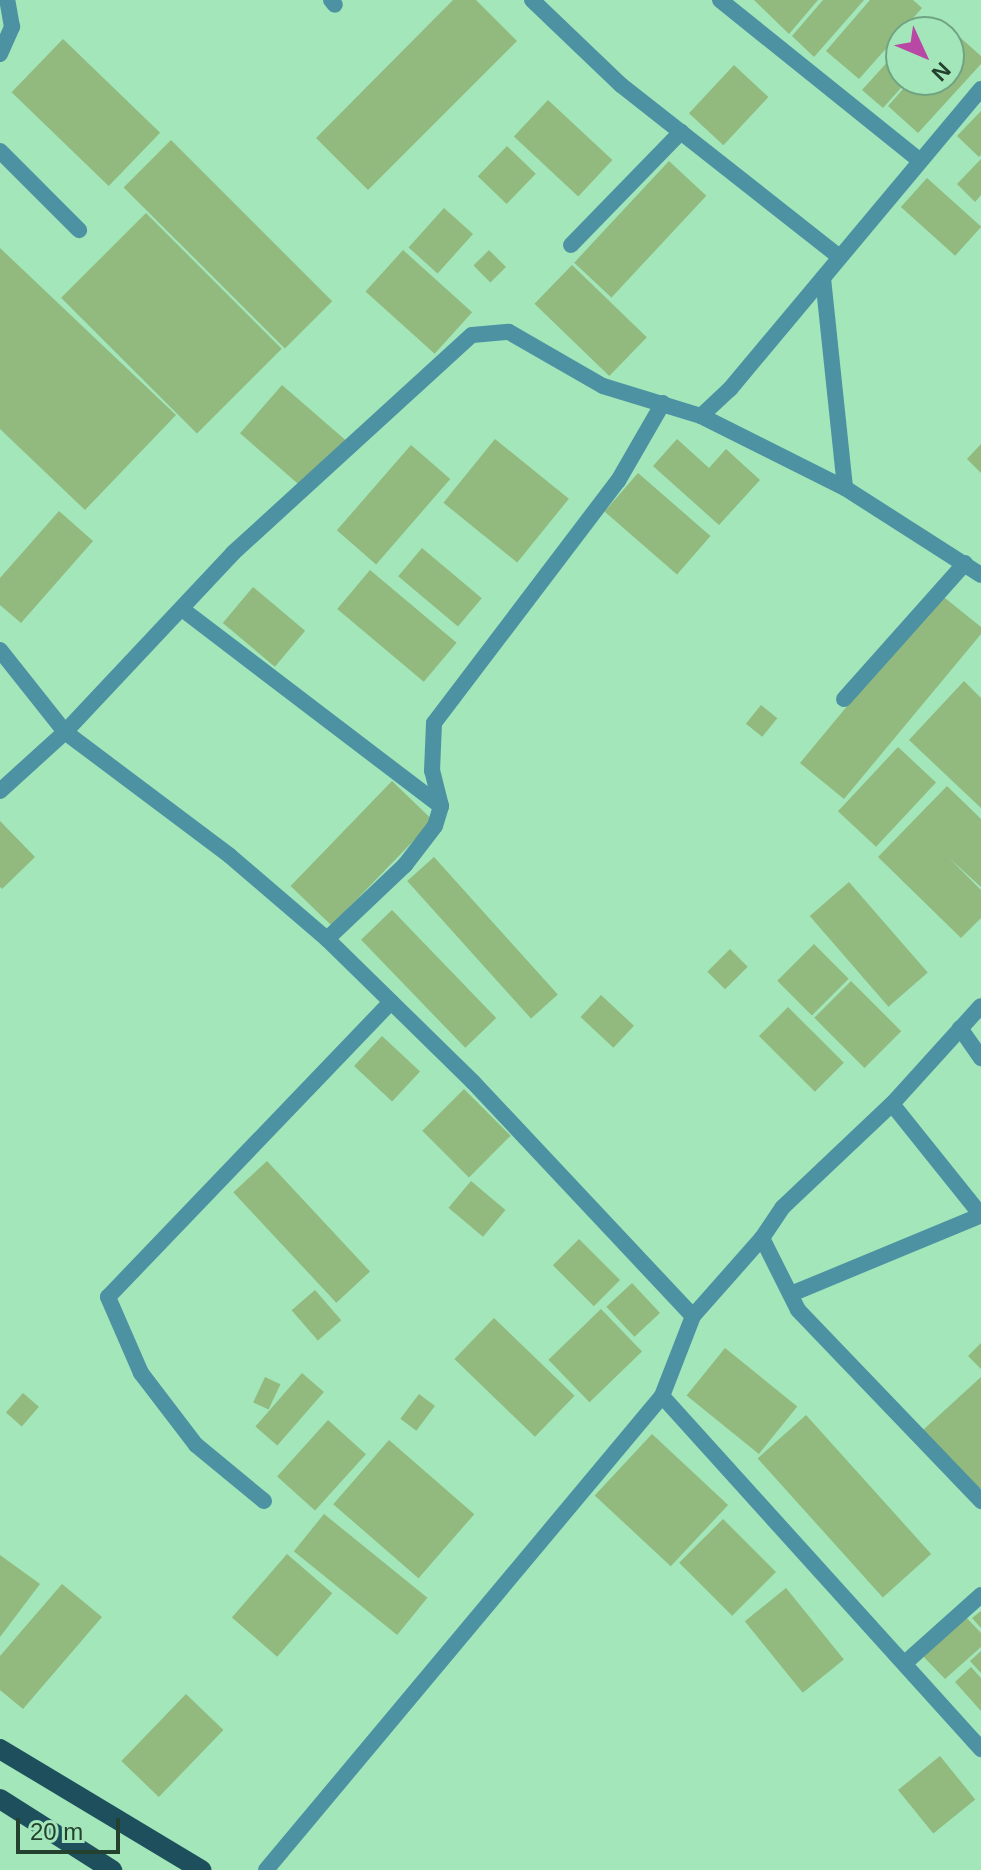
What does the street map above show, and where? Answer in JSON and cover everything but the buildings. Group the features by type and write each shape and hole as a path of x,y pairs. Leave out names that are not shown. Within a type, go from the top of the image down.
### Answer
{"main road":[{"path":"0,1749 201,1870"},
{"path":"0,1799 112,1870"}],"street":[{"path":"0,54 12,27 7,0"},
{"path":"720,0 919,160"},
{"path":"541,2 621,85 838,256"},
{"path":"701,416 823,278 838,256 981,89"},
{"path":"571,245 681,132"},
{"path":"0,151 79,230"},
{"path":"823,278 845,488"},
{"path":"0,791 65,732 233,553 472,335 509,332 603,386 701,416 845,488 981,575"},
{"path":"327,939 405,865 435,826 441,806 432,771 434,723 618,481 663,403"},
{"path":"844,699 965,563"},
{"path":"182,609 441,806"},
{"path":"0,650 65,732 230,856 327,939 693,1316"},
{"path":"264,1501 187,1433 141,1373 108,1297 391,1002"},
{"path":"266,1870 662,1396 693,1316 762,1238 783,1207 892,1104 981,1006"},
{"path":"960,1028 981,1058"},
{"path":"791,1294 980,1215 892,1104"},
{"path":"762,1238 798,1310 981,1501"},
{"path":"662,1396 981,1749"},
{"path":"905,1663 981,1595"}]}
